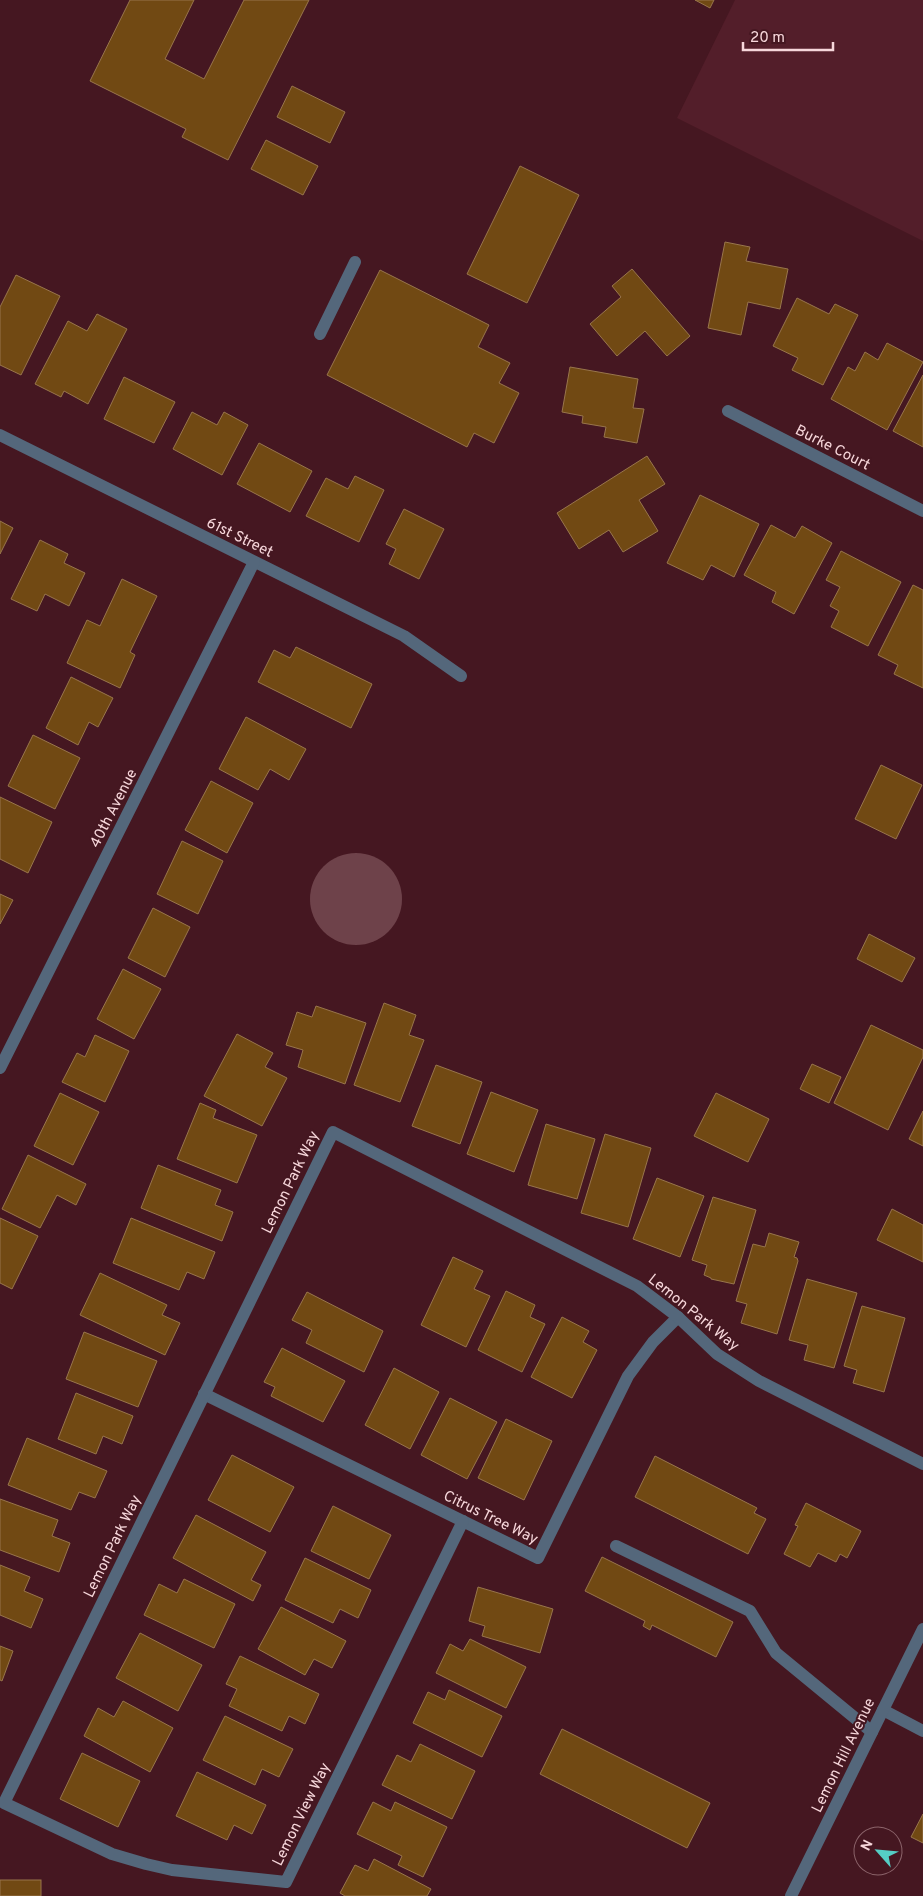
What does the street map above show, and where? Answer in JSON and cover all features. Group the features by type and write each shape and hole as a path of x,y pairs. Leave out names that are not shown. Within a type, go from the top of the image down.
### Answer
{"street":[{"path":"320,334 355,262"},
{"name":"Burke Court","path":"728,412 923,511"},
{"name":"61st Street","path":"0,435 404,636 461,676"},
{"name":"40th Avenue","path":"0,1068 254,562"},
{"name":"Lemon Park Way","path":"4,1803 333,1132 637,1286 678,1317 717,1354 758,1381 923,1464"},
{"name":"Citrus Tree Way","path":"204,1394 538,1558 628,1376 653,1342 678,1317"},
{"name":"Lemon View Way","path":"4,1803 112,1854 146,1864 172,1870 286,1882 463,1521"},
{"path":"616,1546 750,1611 776,1654 872,1732"},
{"name":"Lemon Hill Avenue","path":"791,1896 923,1629"},
{"path":"883,1710 923,1731"}],"shaded area":[{"path":"735,0 923,0 923,241 677,118"},
{"path":"356,853 373,857 388,867 398,882 402,899 398,916 388,931 373,941 356,945 339,941 324,931 314,916 310,899 314,882 324,867 339,857"}],"building":[{"path":"130,0 194,0 165,59 204,79 244,0 309,0 228,160 182,137 186,129 90,81"},
{"path":"695,0 714,0 710,8"},
{"path":"292,86 345,112 330,143 277,117"},
{"path":"266,140 318,166 303,195 251,169"},
{"path":"520,166 579,195 527,303 467,274"},
{"path":"725,242 750,247 746,261 788,269 780,309 748,302 741,335 708,328"},
{"path":"632,269 690,336 667,356 645,331 617,356 590,324 621,297 612,286"},
{"path":"380,270 489,325 478,347 510,363 499,383 519,393 494,443 474,433 467,447 327,375"},
{"path":"16,275 60,296 21,375 0,365 0,307"},
{"path":"797,298 829,314 835,304 858,315 823,385 792,370 798,358 773,346"},
{"path":"97,314 127,329 88,404 64,391 61,397 35,384 68,321 87,331"},
{"path":"887,343 923,362 887,430 831,399 848,367 855,371 865,352 878,360"},
{"path":"570,367 638,379 633,408 644,409 637,443 604,437 606,427 582,423 583,416 562,412"},
{"path":"923,375 923,447 893,431"},
{"path":"124,377 175,402 154,443 104,419"},
{"path":"192,412 217,425 224,412 248,425 222,475 173,449"},
{"path":"259,443 312,471 290,512 237,484"},
{"path":"647,456 665,484 639,500 658,531 623,552 609,530 579,549 557,513"},
{"path":"355,476 384,490 359,542 306,516 326,478 348,489"},
{"path":"700,495 759,524 734,577 711,565 703,580 667,563"},
{"path":"404,509 444,529 419,579 389,564 396,549 386,544"},
{"path":"0,521 13,528 0,554"},
{"path":"771,525 795,538 802,526 832,543 794,614 772,602 776,592 744,575"},
{"path":"40,540 68,554 64,563 85,573 69,606 45,594 37,611 11,599"},
{"path":"841,551 901,582 868,646 831,627 839,611 830,606 840,587 826,580"},
{"path":"122,579 157,596 130,652 135,655 120,688 67,663 87,620 100,626"},
{"path":"913,585 923,590 923,688 894,674 898,665 878,655"},
{"path":"296,647 372,684 351,728 258,682 274,650 290,658"},
{"path":"71,677 113,698 98,727 89,722 78,745 46,728"},
{"path":"246,717 306,749 289,780 270,769 258,790 219,769"},
{"path":"33,735 80,758 55,809 8,786"},
{"path":"881,765 922,785 896,839 855,819"},
{"path":"211,781 253,803 227,853 185,830"},
{"path":"0,797 52,822 28,873 0,859"},
{"path":"182,841 223,861 198,914 157,894"},
{"path":"0,894 13,900 0,924"},
{"path":"153,908 190,927 165,977 128,958"},
{"path":"869,934 915,958 902,982 857,959"},
{"path":"123,969 161,989 134,1039 97,1019"},
{"path":"384,1003 416,1015 409,1035 424,1040 400,1102 354,1085"},
{"path":"316,1006 366,1023 345,1084 298,1067 303,1050 286,1045 297,1012 312,1017"},
{"path":"871,1025 923,1050 923,1057 888,1130 834,1103"},
{"path":"237,1034 273,1053 265,1067 287,1078 262,1126 204,1096"},
{"path":"95,1035 129,1051 105,1102 62,1082 77,1053 85,1057"},
{"path":"812,1064 841,1077 829,1103 800,1089"},
{"path":"436,1065 482,1082 460,1144 412,1126"},
{"path":"491,1092 538,1110 514,1172 467,1154"},
{"path":"60,1093 99,1112 73,1165 34,1146"},
{"path":"716,1093 769,1119 748,1162 694,1136"},
{"path":"200,1103 216,1110 213,1118 257,1135 237,1183 177,1159"},
{"path":"923,1111 923,1146 909,1139"},
{"path":"546,1124 595,1139 577,1199 528,1185"},
{"path":"605,1134 651,1148 628,1227 581,1213"},
{"path":"28,1155 86,1184 76,1205 57,1195 40,1228 2,1209"},
{"path":"158,1165 221,1190 215,1205 233,1212 222,1241 141,1208"},
{"path":"657,1178 704,1196 680,1257 633,1239"},
{"path":"713,1197 756,1210 734,1284 711,1279 704,1275 707,1265 692,1260"},
{"path":"892,1209 923,1225 923,1262 877,1240"},
{"path":"0,1218 38,1236 12,1289 0,1283"},
{"path":"131,1218 215,1252 204,1279 187,1272 179,1290 113,1263"},
{"path":"769,1233 799,1242 794,1257 798,1261 777,1334 741,1323 747,1304 736,1301 753,1244 765,1247"},
{"path":"453,1257 483,1271 474,1289 490,1296 466,1347 421,1325"},
{"path":"100,1273 167,1305 162,1315 180,1323 165,1355 80,1315"},
{"path":"807,1279 857,1293 834,1368 804,1360 808,1345 789,1340"},
{"path":"506,1291 535,1305 530,1317 545,1324 522,1372 478,1350"},
{"path":"307,1292 383,1331 364,1372 306,1343 312,1330 292,1320"},
{"path":"862,1306 905,1318 884,1392 853,1383 857,1370 844,1366"},
{"path":"562,1317 589,1331 583,1342 597,1350 572,1398 531,1377"},
{"path":"84,1332 157,1361 138,1407 66,1379"},
{"path":"282,1348 345,1381 323,1422 271,1396 275,1387 264,1382"},
{"path":"394,1368 439,1392 410,1449 365,1425"},
{"path":"76,1393 133,1416 122,1444 103,1436 96,1454 58,1439"},
{"path":"450,1398 497,1422 467,1479 421,1455"},
{"path":"506,1419 552,1441 524,1500 478,1478"},
{"path":"27,1438 107,1471 95,1498 79,1492 71,1510 8,1485"},
{"path":"232,1455 294,1487 270,1532 208,1500"},
{"path":"655,1456 757,1508 754,1513 766,1519 748,1554 635,1497"},
{"path":"0,1499 58,1520 52,1536 70,1543 59,1572 0,1550"},
{"path":"806,1503 861,1531 847,1558 840,1554 836,1562 818,1553 810,1567 784,1554 798,1526 795,1525"},
{"path":"333,1506 391,1535 369,1579 311,1551"},
{"path":"196,1515 266,1552 251,1580 261,1585 253,1601 173,1558"},
{"path":"602,1557 733,1622 716,1657 652,1625 650,1630 643,1626 645,1621 585,1591"},
{"path":"305,1558 371,1590 358,1618 340,1609 333,1623 285,1600"},
{"path":"0,1565 30,1577 24,1591 43,1599 31,1628 0,1615"},
{"path":"184,1579 235,1604 214,1648 144,1615 159,1584 177,1593"},
{"path":"478,1587 553,1609 540,1653 482,1636 485,1626 469,1621"},
{"path":"281,1607 346,1641 332,1668 314,1659 305,1675 258,1649"},
{"path":"140,1633 202,1665 178,1711 116,1678"},
{"path":"470,1639 526,1667 506,1708 436,1673 450,1644 463,1651"},
{"path":"0,1646 13,1651 2,1681 0,1680"},
{"path":"240,1656 319,1694 305,1724 289,1716 282,1731 229,1706 237,1689 226,1684"},
{"path":"449,1690 502,1716 482,1757 413,1723 428,1692 445,1700"},
{"path":"123,1701 173,1728 150,1772 84,1736 98,1708 114,1717"},
{"path":"225,1716 293,1749 279,1777 262,1769 255,1785 203,1760"},
{"path":"562,1729 710,1803 687,1848 540,1774"},
{"path":"420,1744 475,1771 452,1819 382,1785 397,1755 411,1762"},
{"path":"82,1753 140,1781 118,1827 60,1799"},
{"path":"197,1772 266,1805 252,1834 234,1825 227,1840 176,1816"},
{"path":"373,1802 391,1811 395,1802 447,1827 423,1877 398,1865 402,1856 357,1834"},
{"path":"923,1814 923,1843 911,1837"},
{"path":"374,1859 431,1889 427,1896 345,1896 340,1893 355,1865 368,1871"},
{"path":"0,1880 41,1880 41,1896 0,1896"}]}
